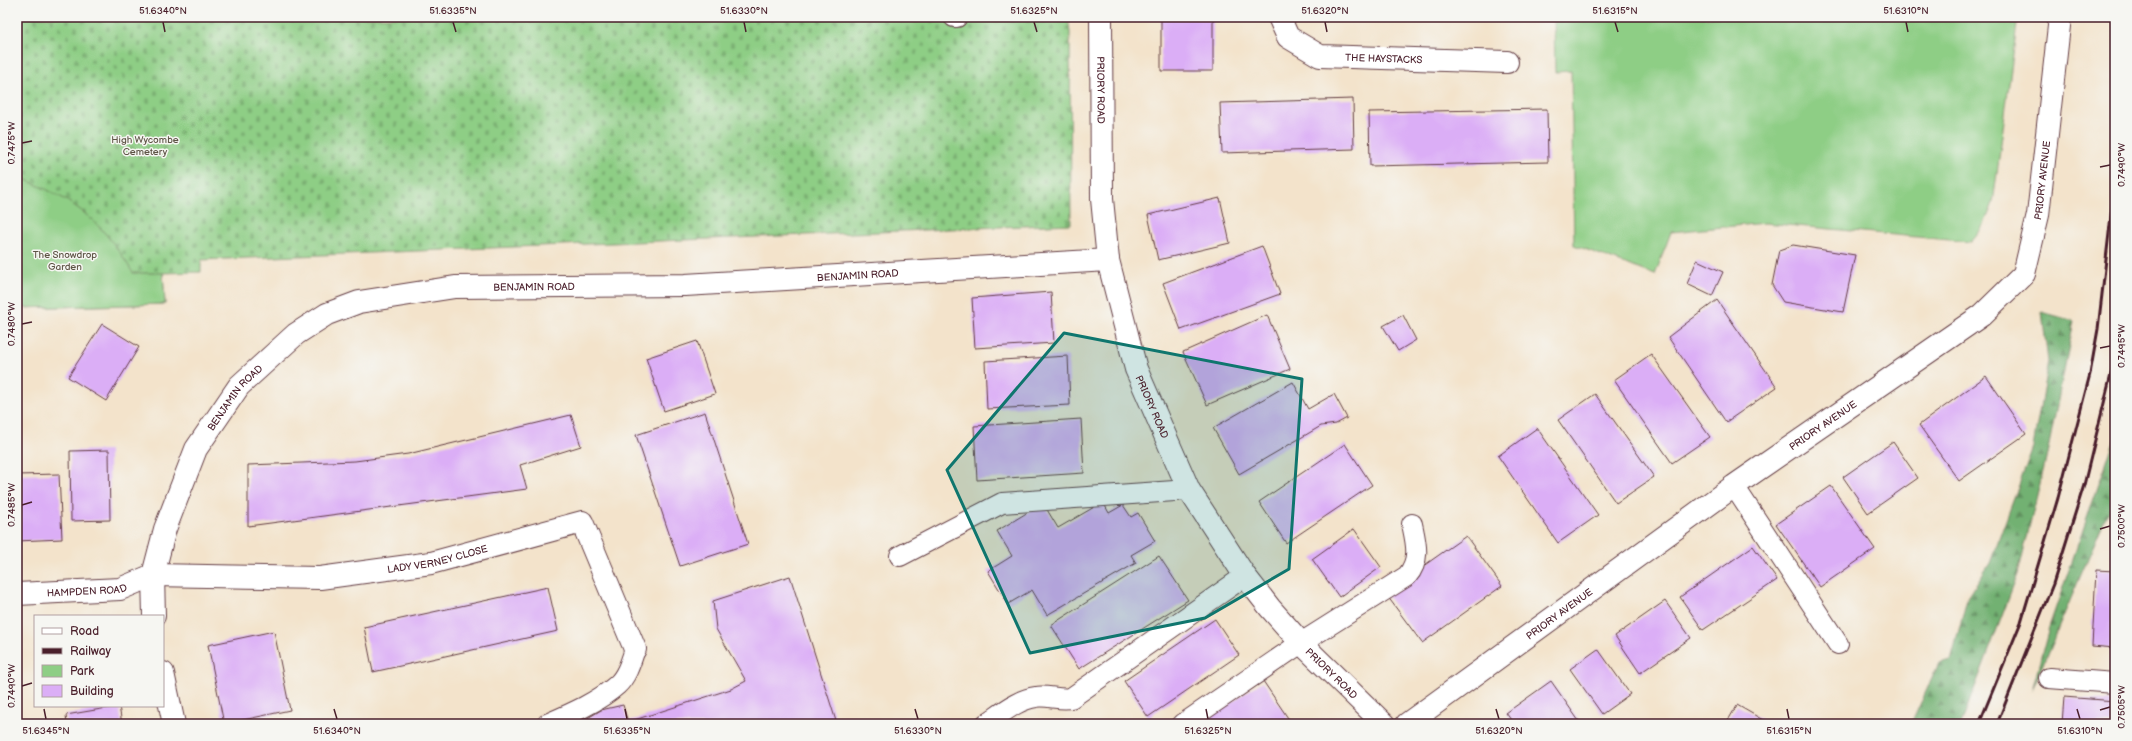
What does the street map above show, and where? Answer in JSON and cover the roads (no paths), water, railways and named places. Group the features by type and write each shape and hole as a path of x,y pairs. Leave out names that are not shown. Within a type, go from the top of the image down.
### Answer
{"street":[{"name":"PRIORY ROAD","path":"1101,17 1102,198 1108,260 1136,369 1189,490 1245,576 1270,608 1301,643 1384,724"},
{"name":"THE HAYSTACKS","path":"1279,17 1288,36 1320,56 1507,62"},
{"name":"PRIORY AVENUE","path":"1407,724 1734,486 1982,315 2024,274 2038,215 2060,17"},
{"name":"BENJAMIN ROAD","path":"154,615 153,575 165,529 196,449 239,386 296,334 327,314 359,302 455,287 685,285 1108,260"},
{"name":"LADY VERNEY CLOSE","path":"153,575 320,578 431,563 582,522 635,649"},
{"name":"HAMPDEN ROAD","path":"17,594 120,589 153,575"},
{"path":"164,678 174,724"}],"lane":[{"path":"1734,486 1838,644"},
{"path":"900,556 1002,503 1189,490"},
{"path":"1183,724 1301,643 1407,576 1413,570 1417,558 1417,547 1412,524"},
{"path":"986,724 1014,705 1036,697 1062,700 1070,698 1245,576"},
{"path":"547,724 596,699 618,684 630,665 635,649"},
{"path":"2049,678 2115,683"}],"railway":[{"path":"1979,724 2021,622 2058,498 2090,374 2098,329 2115,181"},
{"path":"1997,724 2053,584 2084,485 2115,358"}],"park label":[{"name":"High Wycombe Cemetery","path":"145,144"},
{"name":"The Snowdrop Garden","path":"65,260"}]}
